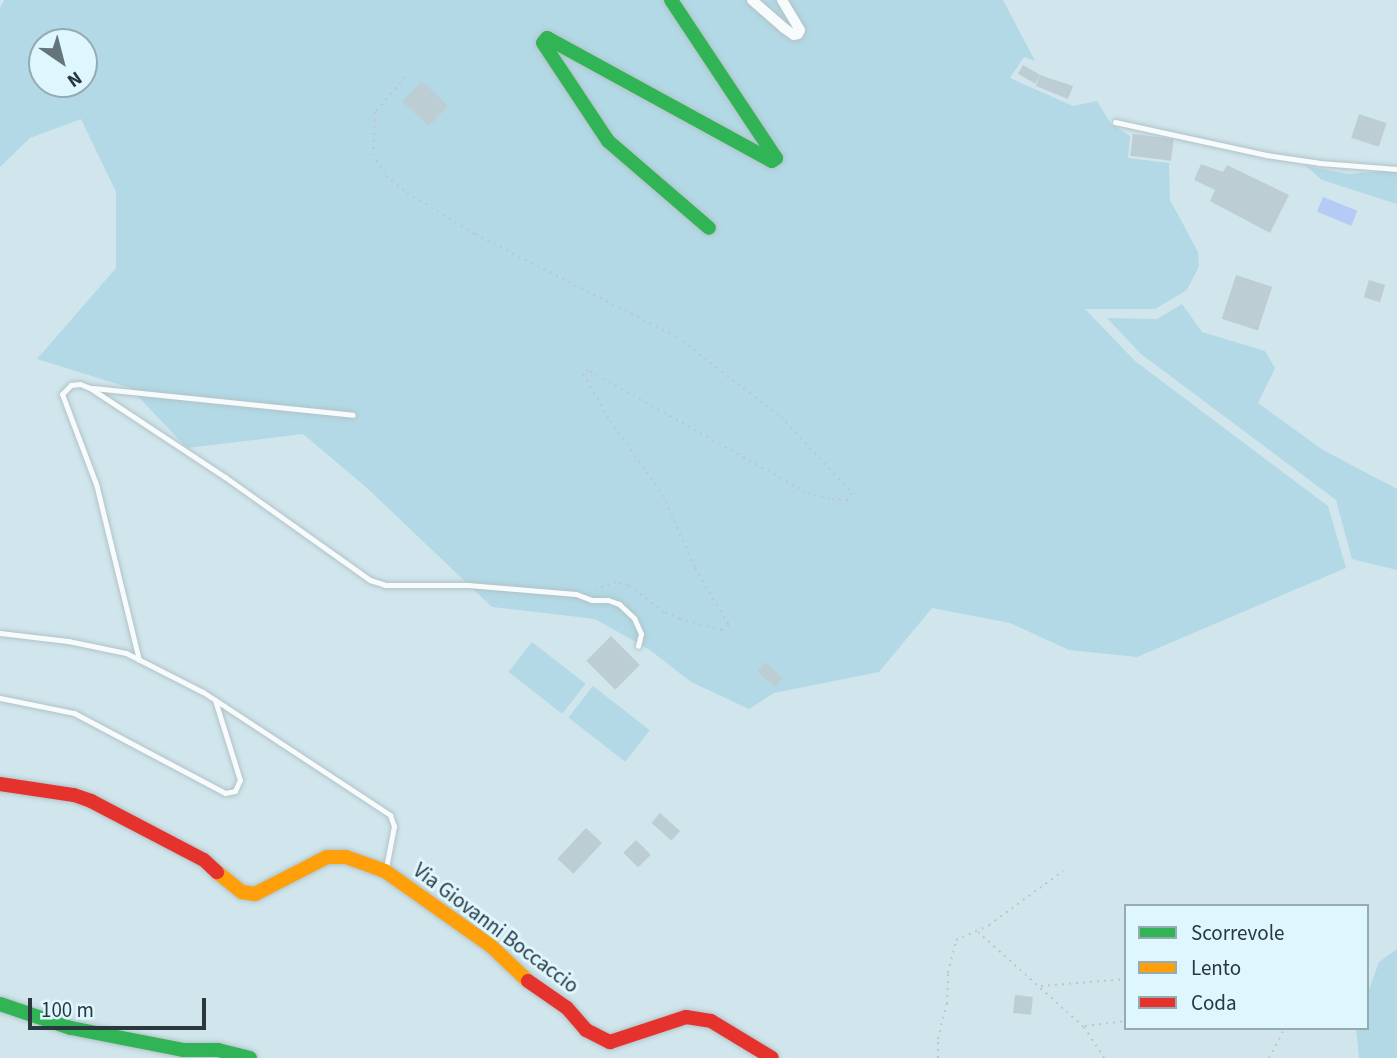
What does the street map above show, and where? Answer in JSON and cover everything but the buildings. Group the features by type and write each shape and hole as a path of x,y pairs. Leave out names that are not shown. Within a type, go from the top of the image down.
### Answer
{"street":[{"path":"671,0 776,158 772,161 547,38 543,43 608,141 709,228"},
{"path":"752,0 794,35 800,30 782,0"},
{"name":"Via Giovanni Boccaccio","path":"0,783 74,795 92,801 142,830 204,860 228,883 242,892 255,894 327,857 346,858 385,872 491,946 522,976 567,1008 586,1030 610,1042 686,1017 711,1021 772,1058"},
{"path":"0,1004 71,1028 183,1050 218,1050 250,1058"}],"lane":[{"path":"1115,122 1280,157 1397,169"},
{"path":"139,660 96,484 62,394 71,386 80,384 90,388 225,477 370,580 385,585 468,585 576,594 619,604 634,618 641,635 638,646"},
{"path":"90,388 354,415"},
{"path":"0,633 68,640 126,653 215,700 390,815 394,826 385,872"},
{"path":"0,698 74,713 225,793 235,791 240,780 215,700"}],"path":[{"path":"405,77 375,112 373,154 386,176 407,193 475,234 677,337 781,417 852,493 848,500 830,499 806,492 588,370 583,374 610,421 663,495 695,568 729,625 722,630 680,619 664,612 628,585 616,582 576,594"},
{"path":"938,1058 938,1040 956,940 977,931 1063,871"},
{"path":"977,931 1084,1027 1104,1058"},
{"path":"1040,986 1124,979"},
{"path":"1084,1027 1124,1021"},
{"path":"1269,1058 1284,1030"}],"shaded area":[{"path":"4,0 1003,0 1035,61 1024,57 1010,78 1073,106 1097,101 1111,124 1130,136 1128,158 1169,163 1170,200 1198,252 1199,266 1187,290 1155,309 1085,309 1135,361 1328,506 1346,568 1137,657 1069,650 1010,623 932,608 879,672 774,693 749,709 691,682 650,650 595,619 492,607 367,488 303,434 187,448 130,388 37,359 116,268 116,192 81,119 30,138 0,167 0,8"},
{"path":"1306,166 1348,174 1397,170 1397,204 1322,180"},
{"path":"1323,197 1357,211 1351,226 1317,212"},
{"path":"1182,304 1202,332 1265,351 1275,368 1258,403 1323,450 1397,489 1397,570 1352,559 1336,500 1141,354 1107,318 1157,319"},
{"path":"532,642 586,684 562,714 509,672"},
{"path":"593,686 650,730 625,762 568,718"},
{"path":"1397,949 1397,1058 1359,1058 1356,1030 1369,1030 1369,990 1379,962"}],"traffic: fast":[{"path":"671,0 776,158 772,161 547,38 543,43 608,141 709,228"},
{"path":"0,1004 71,1028 183,1050 218,1050 250,1058"}],"traffic: slow":[{"path":"217,872 242,892 255,894 327,857 346,857 385,871 491,946 528,981"}],"traffic: jam":[{"path":"0,784 74,795 91,801 204,860 217,872"},
{"path":"528,981 567,1008 586,1030 610,1042 686,1017 711,1021 772,1058"}]}
